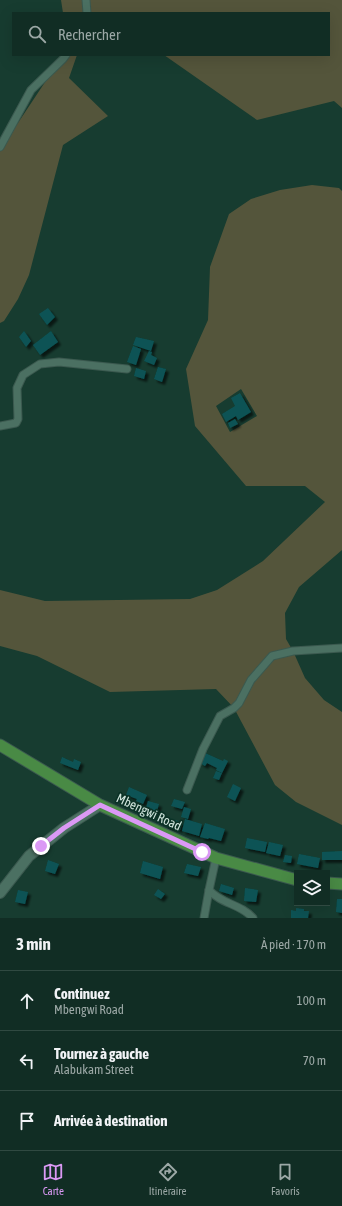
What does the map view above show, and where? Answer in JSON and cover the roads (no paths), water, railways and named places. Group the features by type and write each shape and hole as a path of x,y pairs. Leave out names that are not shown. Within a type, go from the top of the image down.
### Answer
{"main road":[{"name":"Mbengwi Road","path":"0,745 100,805 216,858 294,879"},
{"path":"330,882 342,884"}],"street":[{"path":"86,0 87,12"},
{"path":"0,147 31,90 65,56"},
{"path":"0,426 16,423 18,419 17,388 23,375 40,364 59,362 127,369"},
{"path":"187,790 203,749 220,716 234,708 239,703 251,680 272,656 293,651 342,648"},
{"path":"0,893 29,856 64,828 100,805"},
{"path":"204,918 216,858"},
{"path":"209,890 219,900 243,909 253,918"}]}
